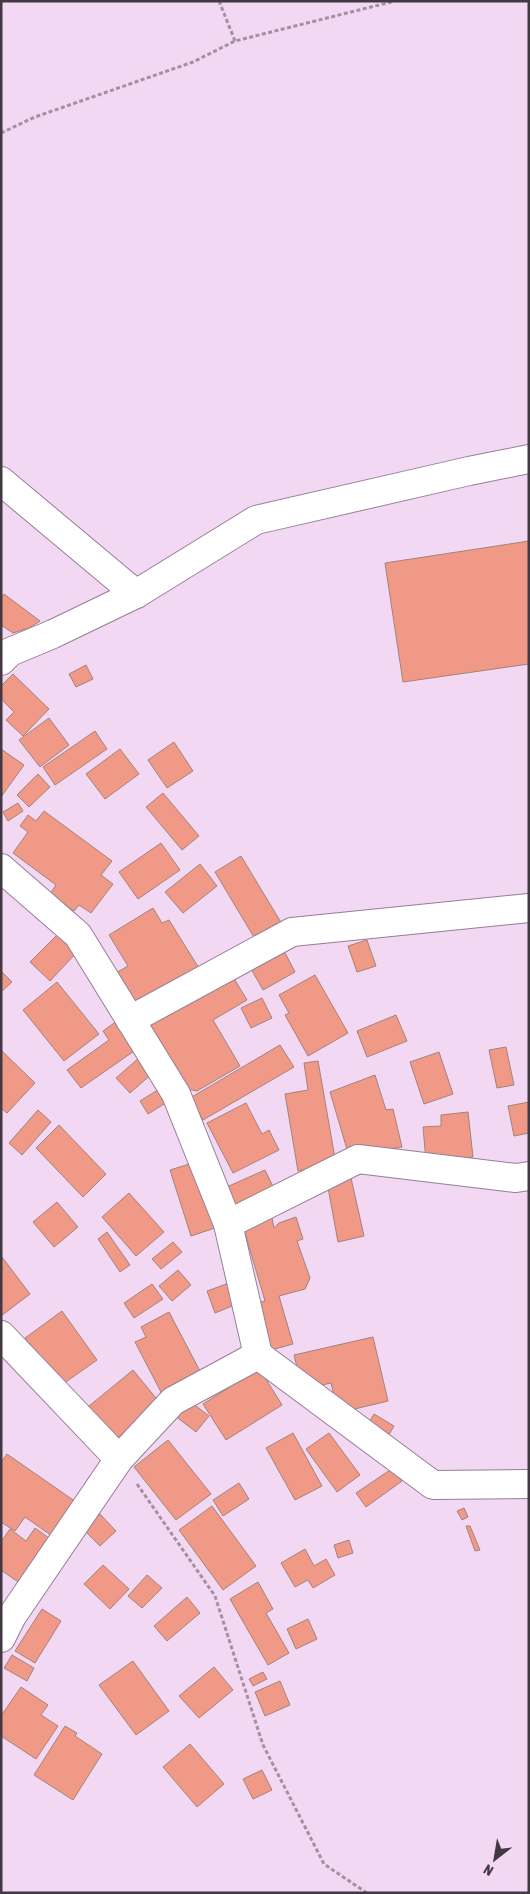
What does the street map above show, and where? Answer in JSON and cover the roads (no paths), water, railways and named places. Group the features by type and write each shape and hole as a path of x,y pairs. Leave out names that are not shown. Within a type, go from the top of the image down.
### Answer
{"street":[{"path":"1,661 10,652 53,634 136,594 256,520 529,459"},
{"path":"1,481 136,594"},
{"path":"1,868 78,935 176,1094 228,1224 258,1354 433,1485 529,1484"},
{"path":"130,1020 292,932 529,908"},
{"path":"228,1224 358,1159 516,1178 529,1176"},
{"path":"1,1335 119,1459"},
{"path":"1,1638 12,1616 119,1459 172,1401 258,1354"}]}
